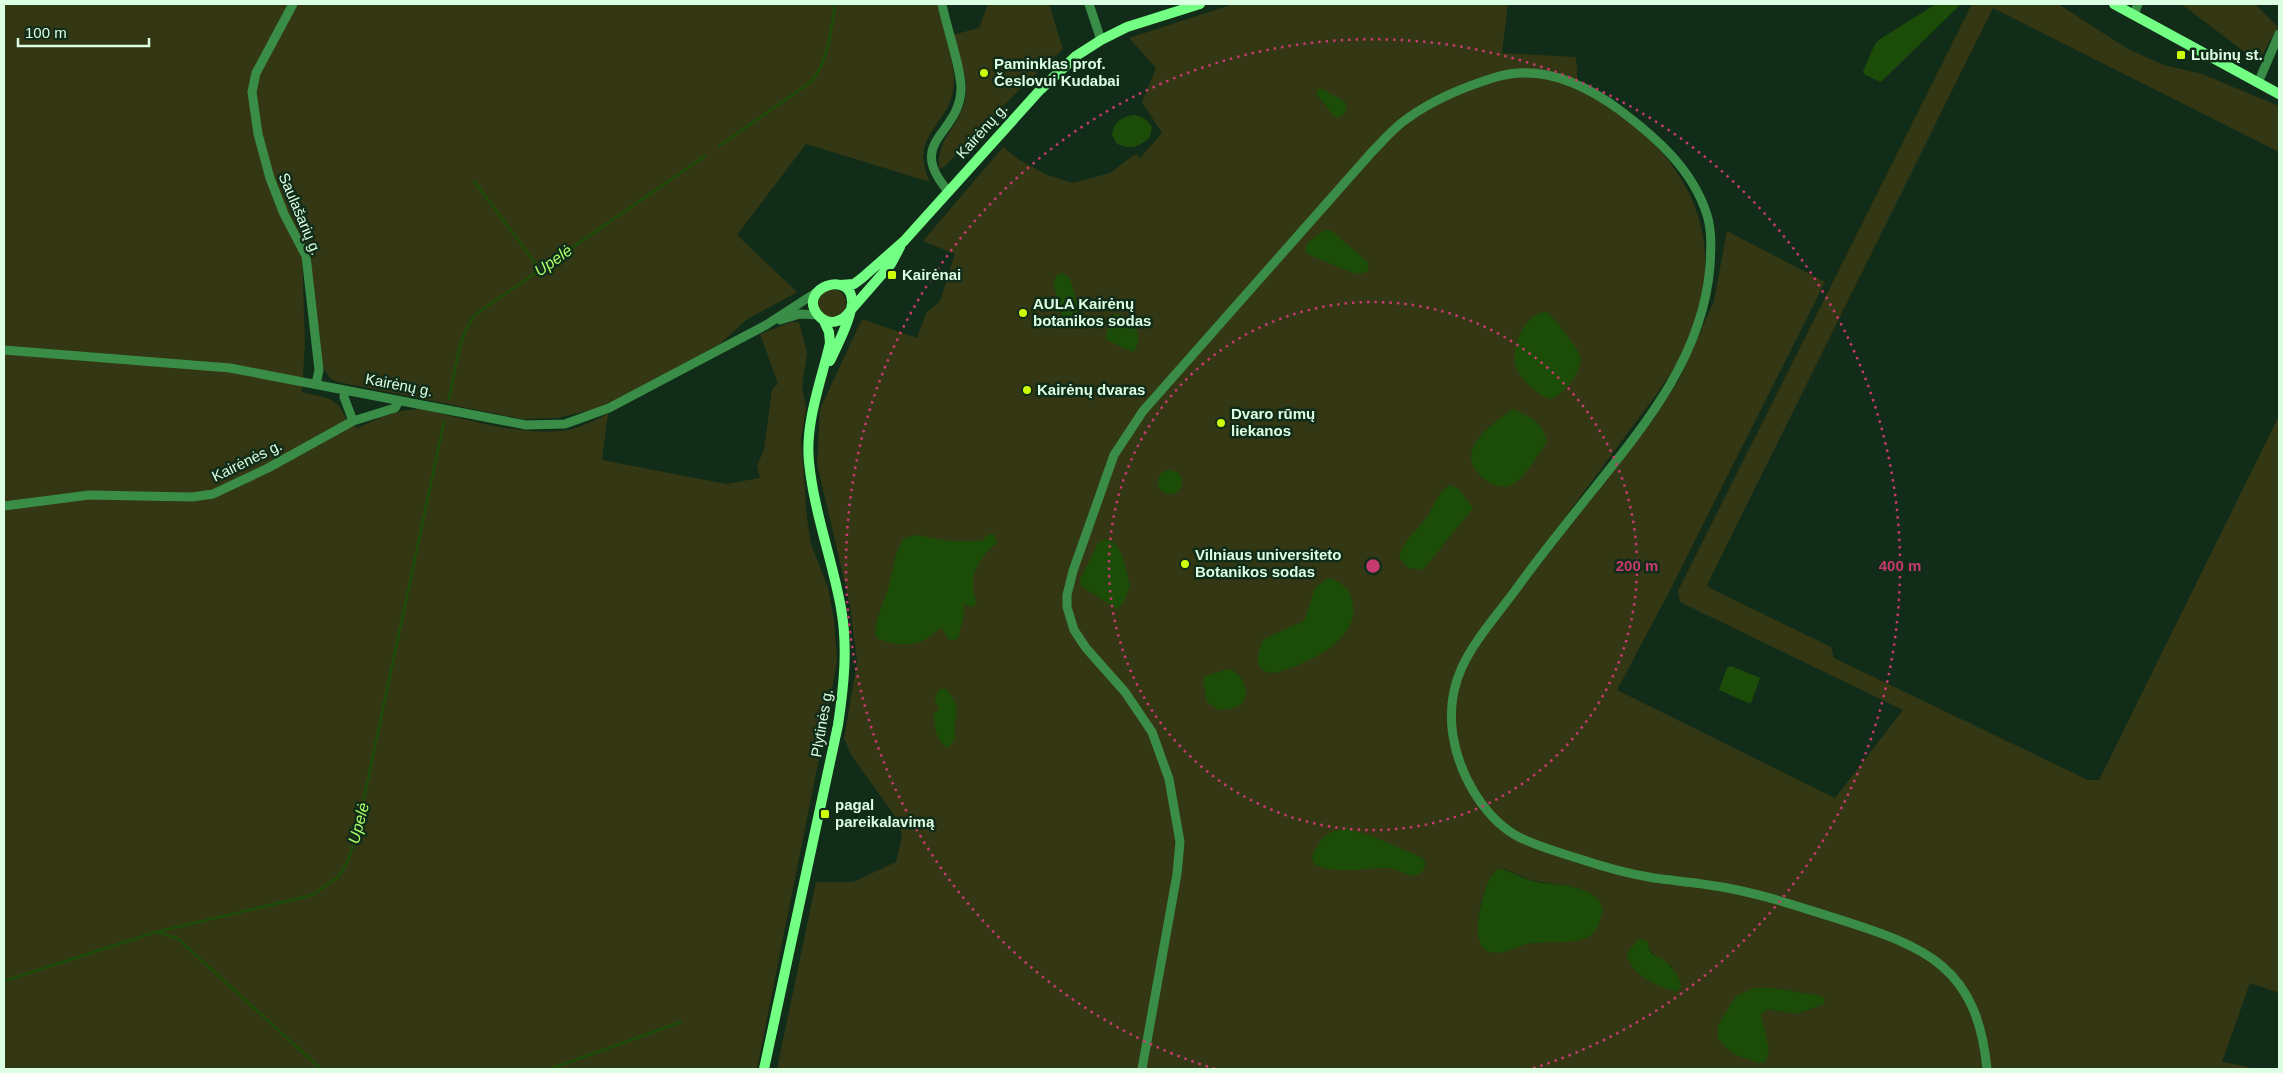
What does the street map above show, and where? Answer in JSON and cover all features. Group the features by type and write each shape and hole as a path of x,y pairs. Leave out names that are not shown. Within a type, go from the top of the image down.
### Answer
{"main road":[{"name":"Kairėnų g.","path":"840,285 854,284 904,241 1059,70 1102,40 1127,27 1200,4"},
{"path":"2114,4 2279,94"},
{"name":"Kairėnų g.","path":"850,311 891,264 904,241"},
{"path":"828,284 840,285 849,293 852,299 850,311 842,320 835,322 820,317 814,303 817,292 828,284"},
{"name":"Plytinės g.","path":"822,380 850,311"},
{"name":"Plytinės g.","path":"764,1069 838,725 844,684 844,634 840,607 816,503 809,463 810,425 830,343 830,332 820,317"}],"street":[{"name":"Saulašarių g.","path":"293,4 256,73 252,92 258,134 270,178 284,214 306,256 319,370 316,384"},
{"path":"942,4 961,82 960,98 956,113 940,134 932,152 933,170 948,191"},
{"path":"1089,4 1102,40"},
{"path":"2134,14 2138,4"},
{"path":"2258,83 2279,34"},
{"path":"1142,1069 1177,874 1180,842 1169,779 1152,732 1124,692 1086,648 1074,630 1067,607 1067,595 1073,571 1114,455 1143,411 1371,153 1405,120 1439,99 1496,77 1515,74 1557,77 1578,84 1601,96 1650,133 1685,172 1696,191 1707,216 1710,256 1705,298 1696,332 1680,368 1654,412 1546,548 1462,664 1454,688 1451,719 1458,759 1466,778 1478,797 1504,827 1516,835 1544,848 1630,873 1752,893 1891,936 1915,946 1934,959 1968,995 1977,1016 1984,1042 1987,1069"},
{"name":"Kairėnų g.","path":"4,350 230,368 526,426 565,424 609,408 766,325 817,292"},
{"name":"Kairėnų g.","path":"766,325 800,314 820,317"},
{"path":"345,390 344,397 354,421"},
{"name":"Kairėnės g.","path":"4,506 89,495 192,497 213,494 268,468 354,421 394,408 400,401"}],"shaded area":[{"path":"4,4 938,4 950,53 954,79 952,95 947,107 927,140 924,151 924,165 930,182 806,144 737,235 797,292 746,320 720,344 596,409 557,418 523,419 338,382 330,378 321,364 308,248 302,253 305,344 302,392 334,401 349,422 358,428 388,415 413,409 422,409 494,426 550,432 573,429 608,414 602,460 726,484 760,478 757,466 764,449 772,389 778,384 760,334 791,322 799,322 807,353 802,387 806,409 801,438 807,518 811,544 828,588 834,619 837,659 829,708 757,1069 4,1069"},
{"path":"988,4 1049,4 1063,49 1019,90 944,167 939,169 941,148 962,110 966,92 963,67 952,35 979,28"},
{"name":"Vilniaus universiteto Botanikos sodas","path":"1234,4 1508,4 1502,53 1576,57 1578,87 1621,116 1642,133 1660,150 1678,174 1692,199 1705,249 1705,275 1701,301 1693,328 1679,360 1659,391 1478,634 1483,638 1654,418 1680,378 1714,301 1727,231 1825,282 1668,594 1617,690 1835,798 1903,710 1680,602 1678,591 1972,4 2058,4 2128,49 2164,65 2202,74 2279,106 2279,152 1993,8 1707,585 1831,647 1834,658 2088,780 2099,780 2279,416 2279,993 2250,983 2222,1062 2258,1069 777,1069 816,882 853,882 896,862 902,837 899,822 852,756 844,739 857,662 850,605 817,464 820,409 862,319 917,338 926,313 940,301 955,254 923,241 1003,147 1018,159 1047,175 1073,183 1110,173 1134,155 1139,155 1139,159 1162,133 1142,102 1156,68 1129,38","holes":["1505,869 1530,880 1566,886 1590,893 1590,936 1575,940 1521,944 1514,947 1482,945 1478,927 1482,901 1491,875","1649,946 1654,955 1672,966 1677,992 1654,983 1639,973 1633,968 1627,953","1753,988 1774,988 1821,996 1824,1004 1796,1014 1768,1009 1761,1014 1764,1031"]},
{"path":"1936,4 1961,4 1881,82 1865,75 1863,71 1875,44 1880,39"},
{"path":"2181,4 2255,4 2278,27 2258,62"},
{"path":"1317,89 1322,89 1345,102 1347,111 1339,118 1335,117 1317,95"},
{"path":"1133,115 1144,118 1150,124 1152,127 1150,137 1142,143 1131,147 1117,144 1112,135 1114,127 1121,119"},
{"path":"1325,230 1332,231 1369,263 1367,272 1353,273 1307,254 1305,249 1308,242"},
{"path":"1063,273 1070,279 1079,310 1071,325 1063,322 1053,282 1058,274"},
{"path":"832,289 842,293 846,303 842,313 832,317 822,313 818,303 822,293"},
{"path":"1547,312 1565,333 1580,356 1579,369 1576,375 1561,393 1550,399 1540,394 1524,380 1515,364 1518,339 1526,323 1539,313"},
{"path":"1114,314 1127,317 1135,326 1138,337 1135,350 1132,352 1105,339 1111,316"},
{"path":"1513,409 1535,421 1542,429 1547,442 1523,476 1513,484 1500,486 1486,481 1475,470 1471,457 1472,449 1481,435 1493,423"},
{"path":"1170,470 1178,474 1182,482 1178,490 1170,494 1162,490 1158,482 1162,474"},
{"path":"1449,485 1459,489 1473,508 1423,570 1408,568 1399,557 1401,551 1424,520 1439,495"},
{"path":"994,534 997,543 979,562 974,577 974,594 977,603 972,607 963,604 964,615 958,639 949,640 942,628 925,640 917,643 894,643 878,639 875,633 877,620 889,586 896,554 903,539 915,535 950,541 982,541 987,535"},
{"path":"1107,539 1120,552 1130,586 1123,603 1117,609 1081,586 1080,580 1098,543"},
{"path":"1328,578 1343,586 1351,596 1353,616 1344,634 1328,649 1299,665 1276,673 1262,670 1258,657 1264,639 1304,621 1315,588"},
{"path":"1731,666 1760,678 1751,703 1719,690 1727,668"},
{"path":"1228,669 1237,674 1244,683 1245,698 1237,706 1219,710 1207,702 1203,680 1206,676"},
{"path":"940,689 946,689 952,697 956,708 955,739 948,748 938,738 934,722 934,713 939,711 935,697"},
{"path":"1347,829 1374,837 1421,857 1425,861 1424,869 1414,876 1391,868 1332,870 1314,864 1312,857 1321,840 1334,831"},
{"path":"1499,869 1529,880 1581,889 1591,894 1598,900 1603,909 1599,924 1593,934 1577,941 1540,942 1522,945 1504,952 1493,953 1486,950 1478,936 1479,918 1488,883 1495,871"},
{"path":"1639,939 1647,941 1652,954 1661,958 1674,971 1679,978 1681,987 1677,992 1646,979 1633,968 1627,953"},
{"path":"1753,988 1774,988 1821,996 1825,999 1824,1004 1796,1014 1768,1009 1761,1014 1769,1051 1765,1062 1759,1063 1736,1055 1725,1047 1718,1038 1718,1026 1735,997"}],"waterway":[{"name":"Upelė","path":"719,146 811,82 825,55 835,4"},
{"name":"Upelė","path":"449,399 461,343 476,314 705,156"},
{"path":"474,181 536,264 538,270"},
{"name":"Upelė","path":"4,981 156,932 313,895 338,877 347,863 355,840 444,422"},
{"path":"159,933 177,938 321,1069"},
{"path":"550,1069 681,1022"}],"place":[{"name":"Lubinų st.","path":"2181,55"},
{"name":"Paminklas prof. Česlovui Kudabai","path":"984,73"},
{"name":"Kairėnai","path":"892,275"},
{"name":"AULA Kairėnų botanikos sodas","path":"1023,313"},
{"name":"Kairėnų dvaras","path":"1027,390"},
{"name":"Dvaro rūmų liekanos","path":"1221,423"},
{"name":"Vilniaus universiteto Botanikos sodas","path":"1185,564"},
{"name":"pagal pareikalavimą","path":"825,814"}]}
